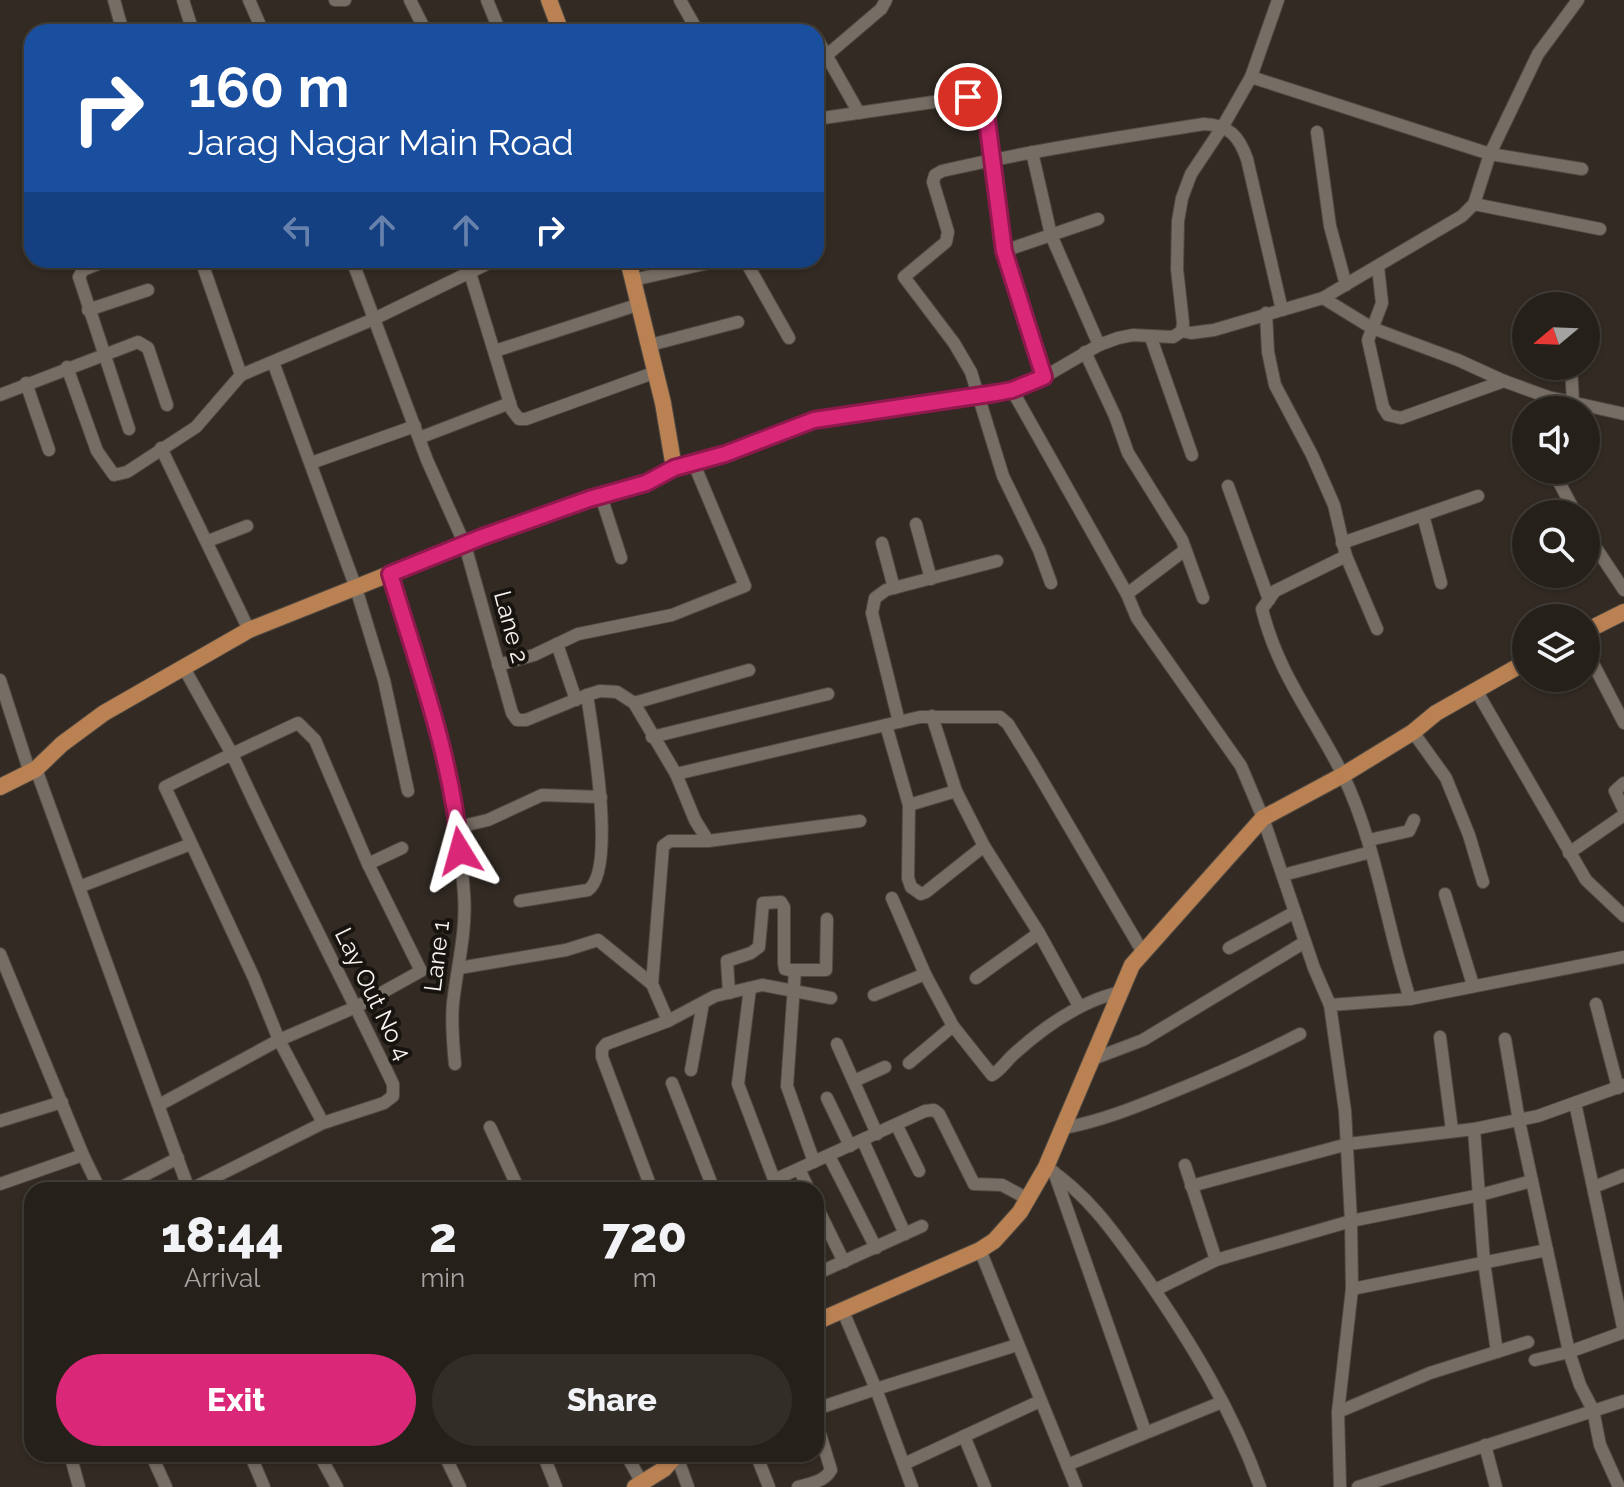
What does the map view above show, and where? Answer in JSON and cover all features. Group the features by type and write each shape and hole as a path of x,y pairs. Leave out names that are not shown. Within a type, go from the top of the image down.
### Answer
{"main road":[{"path":"549,0 558,24"},
{"path":"0,787 33,771 62,744 104,713 249,630 465,545 646,483 674,468 656,372 630,268"},
{"path":"1600,624 1624,612"},
{"path":"824,1318 980,1250 994,1241 1050,1169 1074,1098 1132,965 1263,818 1343,775 1413,732 1436,713 1512,670"},
{"path":"639,1485 670,1462"}],"street":[{"path":"183,0 190,24"},
{"path":"249,0 260,24"},
{"path":"335,0 345,0"},
{"path":"410,0 422,24"},
{"path":"487,0 497,24"},
{"path":"680,0 694,24"},
{"path":"827,55 881,9 886,0"},
{"path":"1182,331 1177,269 1182,198 1191,174 1251,77 1278,0"},
{"path":"674,468 694,464 814,420 1012,390 1044,377 1099,345 1133,335 1173,337 1182,331 1214,330 1323,298 1462,216 1474,204 1490,154 1538,54 1578,0"},
{"path":"116,1 121,24"},
{"path":"824,50 859,113"},
{"path":"1251,77 1490,154 1582,169"},
{"path":"824,118 968,97 977,100 986,112 1004,251 1044,377"},
{"path":"1051,583 1039,550 1003,476 971,372 954,343 904,277 946,242 948,232 933,182 935,175 1032,152 1204,124 1223,126 1237,136 1247,159 1282,310"},
{"path":"1317,132 1330,226 1346,285"},
{"path":"1032,152 1051,235 1099,345"},
{"path":"1474,204 1600,229"},
{"path":"1004,251 1098,219"},
{"path":"1378,267 1382,303 1368,340 1383,407 1388,415 1395,419 1433,409 1504,381"},
{"path":"88,268 79,277 129,429"},
{"path":"204,268 241,375"},
{"name":"Lane 2","path":"355,268 417,432 465,545 512,713 517,720 526,720 581,698"},
{"path":"67,367 97,451 109,471 120,475 196,427 241,375 374,319 462,268"},
{"path":"468,268 510,403 519,419 656,372"},
{"path":"633,280 686,268"},
{"path":"750,268 789,338"},
{"path":"88,310 148,290"},
{"path":"1323,298 1372,328 1458,360 1534,396"},
{"path":"495,351 640,304"},
{"path":"1266,313 1268,352 1275,385 1334,505 1346,556 1377,629"},
{"path":"650,345 738,322"},
{"path":"1151,338 1192,455"},
{"path":"0,395 134,342 143,343 148,348 167,405"},
{"path":"1085,352 1115,416 1128,453 1182,540 1203,598"},
{"path":"273,362 356,588 384,680 408,791"},
{"path":"26,383 49,450"},
{"path":"1012,390 1127,594 1137,618 1241,766 1263,818 1330,1005 1348,1144 1351,1221 1352,1289 1338,1412 1340,1487"},
{"path":"311,463 510,403"},
{"path":"1600,408 1624,414"},
{"path":"161,448 249,630"},
{"path":"498,665 534,655 578,634 672,615 745,586 694,464"},
{"path":"1228,486 1269,600"},
{"path":"601,496 621,558"},
{"path":"1342,543 1478,496"},
{"path":"1423,515 1441,583"},
{"path":"916,524 931,579"},
{"path":"208,541 247,526"},
{"path":"882,543 894,588"},
{"path":"1127,594 1185,550"},
{"path":"1600,554 1624,590"},
{"path":"1346,556 1275,591 1262,609 1268,635 1281,666 1343,775 1370,846 1387,921 1410,999"},
{"path":"984,846 926,892 916,892 911,887 908,878 909,805 872,613 878,595 894,588 997,561"},
{"name":"Lane 1","path":"390,574 437,731 458,827 464,898 453,1004 455,1064"},
{"path":"520,901 588,890 595,885 599,873 601,797 581,698 557,644"},
{"name":"Lay Out No 4","path":"184,668 232,754 393,1084 393,1096 384,1103 323,1123 205,1182"},
{"path":"634,703 749,670"},
{"path":"1600,677 1624,723"},
{"name":"Lay Out No 4","path":"0,680 4,714 33,771 79,887 186,1182"},
{"path":"1476,690 1586,880 1624,916"},
{"path":"581,698 600,691 617,692 634,703 676,774 695,820 708,841"},
{"path":"652,737 828,694"},
{"path":"932,716 956,791 984,846 1039,933 1079,1006"},
{"path":"676,774 892,723 932,716 1000,717 1008,724 1142,951"},
{"path":"159,1105 279,1040 356,1007 421,971 368,864 315,740 298,723 165,787 254,978 279,1040 323,1123"},
{"path":"1413,732 1446,778 1469,835 1483,882"},
{"path":"1569,853 1624,812 1615,791 1624,783"},
{"path":"909,805 956,791"},
{"path":"458,827 498,817 542,795 601,797"},
{"path":"1283,875 1409,831 1414,820"},
{"path":"652,984 663,846 670,841 708,841 860,821"},
{"path":"79,887 191,844"},
{"path":"368,864 402,848"},
{"path":"1445,894 1473,985"},
{"path":"892,898 925,974 953,1026 992,1075 1033,1039 1079,1006 1093,998 1120,992"},
{"path":"728,983 727,961 759,947 761,906 776,900 784,907 785,969 795,981 831,998"},
{"path":"1229,948 1295,912"},
{"path":"728,983 750,988 795,981 826,970 827,919"},
{"path":"976,978 1039,933"},
{"path":"459,968 566,950 598,940 652,984 664,1012"},
{"path":"1093,1059 1143,1040 1305,942"},
{"path":"0,954 96,1182"},
{"path":"1330,1005 1410,999 1624,957"},
{"path":"874,995 925,974"},
{"path":"795,981 787,1086 814,1162"},
{"path":"649,1182 602,1057 602,1049 664,1012 703,1003 728,983"},
{"path":"750,988 738,1084 775,1182"},
{"path":"691,1070 703,1003"},
{"path":"1191,1186 1348,1144 1519,1121 1621,1086 1596,1004"},
{"path":"909,1063 953,1026"},
{"path":"1064,1128 1148,1102 1242,1064 1300,1034"},
{"path":"1440,1037 1452,1130"},
{"path":"1505,1039 1519,1121 1569,1352 1580,1385 1593,1410 1600,1445 1618,1470 1619,1487"},
{"path":"837,1044 877,1134"},
{"path":"854,1081 885,1067"},
{"path":"672,1083 711,1182"},
{"path":"827,1098 850,1146"},
{"path":"0,1121 62,1102"},
{"path":"1535,1360 1569,1352 1624,1332 1618,1267 1594,1187 1575,1103"},
{"path":"780,1182 799,1169 934,1110 939,1114 974,1184 1009,1187 1028,1199"},
{"path":"897,1126 919,1171"},
{"path":"490,1127 515,1182"},
{"path":"1474,1129 1484,1262 1497,1352"},
{"path":"863,1141 905,1234"},
{"path":"0,1184 83,1155"},
{"path":"829,1156 876,1248"},
{"path":"132,1182 178,1158"},
{"path":"1185,1165 1216,1260"},
{"path":"799,1169 805,1182"},
{"path":"1050,1169 1074,1186 1099,1213 1191,1345 1222,1402 1258,1484 1244,1487"},
{"path":"1050,1169 1145,1431"},
{"path":"1594,1187 1624,1175"},
{"path":"1155,1290 1216,1260 1351,1221 1480,1195 1532,1181"},
{"path":"824,1221 844,1262"},
{"path":"824,1271 922,1226"},
{"path":"980,1250 1076,1487"},
{"path":"1352,1289 1547,1250"},
{"path":"842,1309 912,1487"},
{"path":"1338,1412 1430,1373 1528,1342"},
{"path":"824,1406 1017,1345"},
{"path":"904,1464 1040,1401"},
{"path":"1358,1487 1624,1401"},
{"path":"1067,1465 1222,1402"},
{"path":"964,1436 985,1487"},
{"path":"1485,1445 1496,1487"},
{"path":"798,1487 827,1477 831,1470 824,1447"},
{"path":"72,1462 79,1487"},
{"path":"155,1462 166,1487"},
{"path":"253,1462 264,1487"},
{"path":"323,1462 337,1487"},
{"path":"448,1462 460,1487"},
{"path":"546,1462 556,1487"},
{"path":"629,1462 639,1485"},
{"path":"679,1462 688,1487"},
{"path":"759,1462 769,1487"}],"route":[{"path":"460,851 458,827 437,731 390,574 482,537 589,499 646,483 674,468 725,454 814,420 996,393 1044,377 1004,251 986,112 983,104 968,97"}]}
